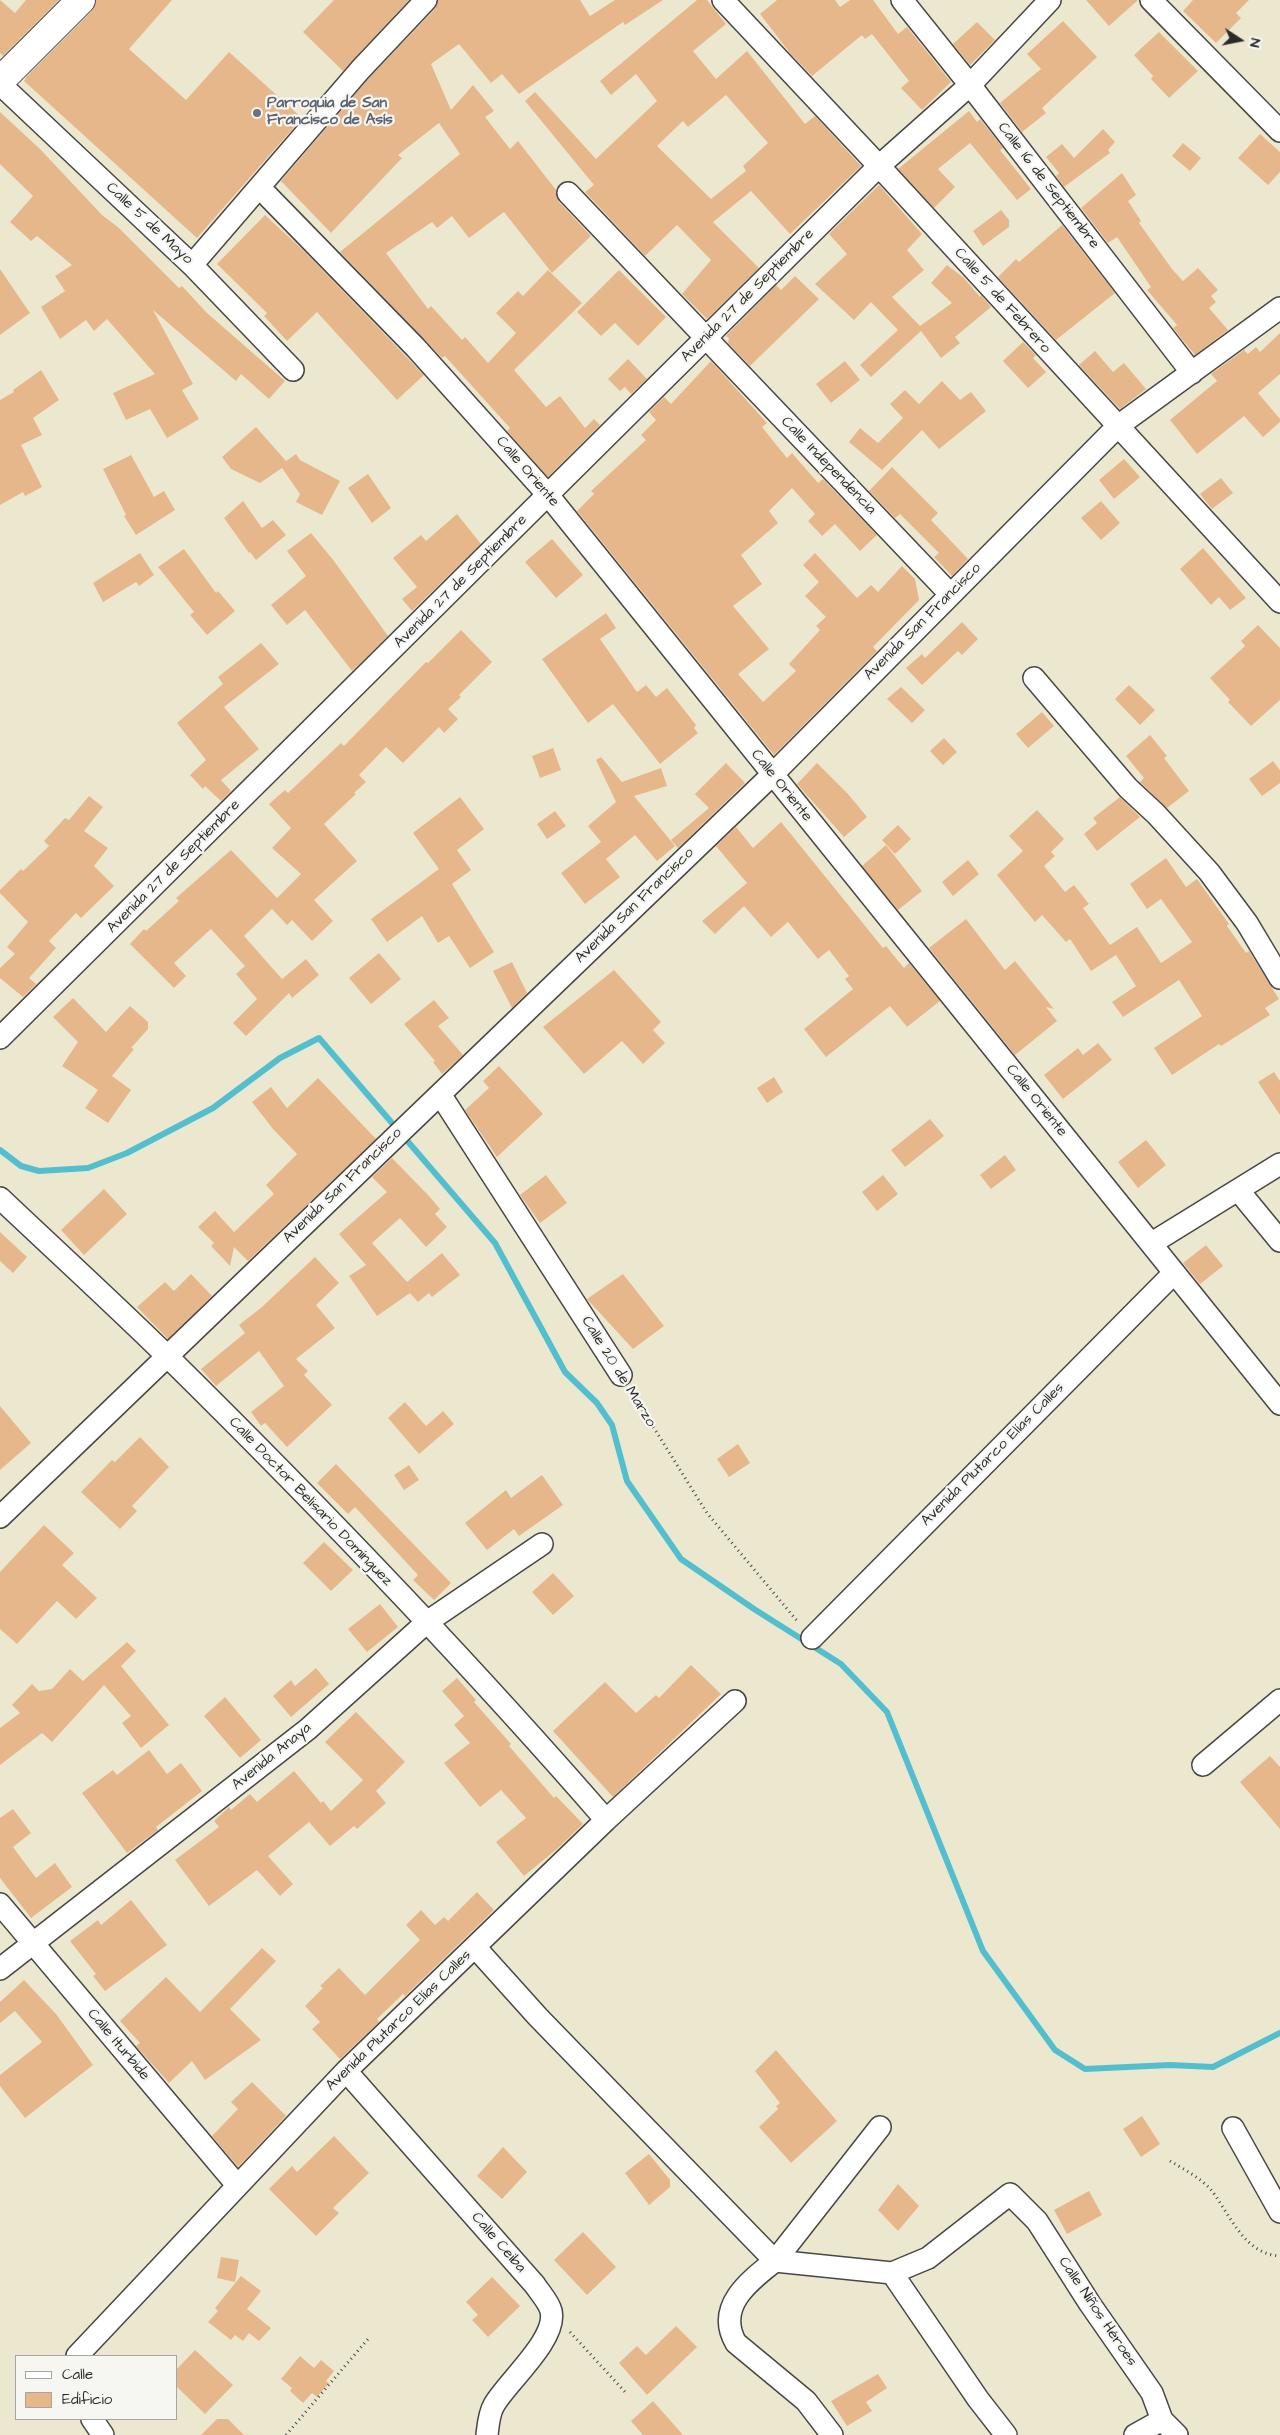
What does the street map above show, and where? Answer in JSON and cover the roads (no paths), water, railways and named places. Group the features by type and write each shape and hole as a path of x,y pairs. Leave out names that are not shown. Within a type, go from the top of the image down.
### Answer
{"main road":[{"path":"0,83 81,0"}],"street":[{"path":"192,264 260,188 360,70 426,0"},
{"name":"Calle 5 de Febrero","path":"723,0 879,166 1068,374 1280,602"},
{"name":"Calle 16 de Septiembre","path":"902,0 970,85 1192,373"},
{"name":"Avenida 27 de Septiembre","path":"0,1038 879,166 970,85 1050,0"},
{"path":"1151,0 1280,132"},
{"name":"Calle 5 de Mayo","path":"0,83 192,264 293,370"},
{"name":"Calle Oriente","path":"260,188 416,348 548,495 1280,1404"},
{"name":"Calle Independencia","path":"568,193 950,594"},
{"name":"Avenida San Francisco","path":"0,1518 772,775 1118,426 1280,308"},
{"path":"1034,678 1128,788 1156,814 1209,872 1248,922 1280,978"},
{"name":"Calle 20 de Marzo","path":"440,1094 621,1375"},
{"path":"1152,1243 1280,1164"},
{"path":"1238,1190 1280,1241"},
{"name":"Calle Doctor Belisario Domínguez","path":"0,1198 167,1356 427,1622 527,1730 606,1820"},
{"name":"Avenida Plutarco Elías Calles","path":"812,1638 1174,1273"},
{"name":"Avenida Anaya","path":"0,1969 308,1729 427,1622 542,1544"},
{"path":"1203,1766 1280,1700"},
{"name":"Avenida Plutarco Elías Calles","path":"78,2355 346,2070 606,1820 735,1701"},
{"name":"Calle Iturbide","path":"0,1904 237,2185"},
{"path":"474,1947 767,2267 892,2273 978,2399 1006,2435"},
{"name":"Calle Ceiba","path":"346,2070 535,2285 551,2311 552,2323 547,2334 531,2359 493,2406 487,2435"},
{"path":"832,2435 806,2402 736,2343 729,2330 730,2309 742,2290 767,2267 880,2127"},
{"path":"1233,2128 1280,2212"},
{"name":"Calle Niños Héroes","path":"892,2273 928,2258 1010,2194 1037,2221 1090,2304 1152,2393 1170,2428"},
{"path":"93,2420 103,2435"},
{"path":"1135,2435 1170,2428"}],"waterway":[{"path":"0,1150 21,1166 39,1171 88,1168 127,1153 213,1108 280,1058 319,1038 495,1243 565,1372 597,1403 612,1425 627,1481 681,1559 754,1609 841,1664 887,1712 983,1951 1055,2050 1085,2069 1170,2065 1213,2067 1280,2033"}],"place":[{"name":"Parroquia de San Francisco de Asís","path":"257,113"}]}
